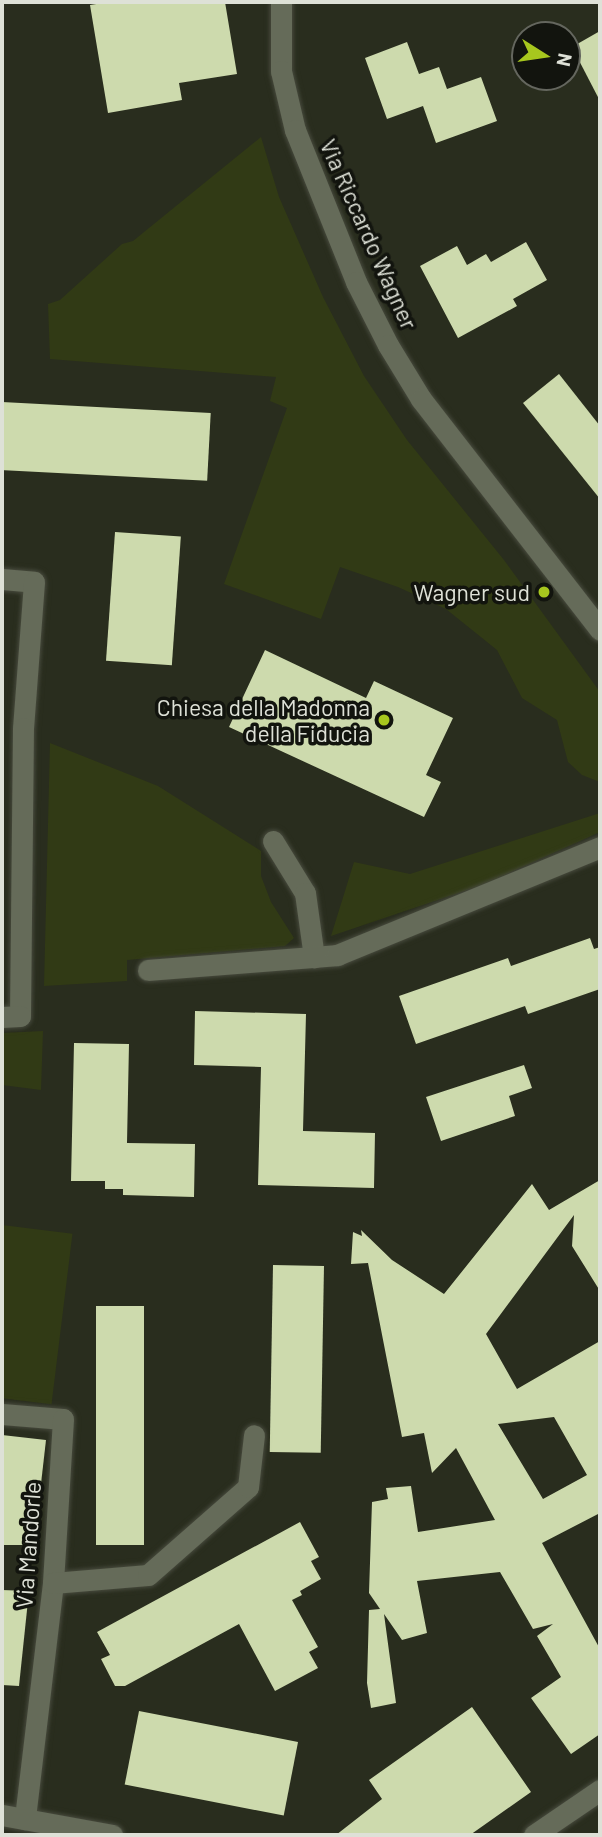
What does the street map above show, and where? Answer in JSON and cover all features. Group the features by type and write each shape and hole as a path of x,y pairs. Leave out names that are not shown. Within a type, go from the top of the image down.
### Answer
{"street":[{"name":"Via Riccardo Wagner","path":"281,2 281,71 295,130 356,282 388,345 421,399 600,631"},
{"path":"2,579 34,582 12,727 20,1016 2,1017"},
{"path":"273,841 305,893 313,957"},
{"path":"148,970 337,955 600,847"},
{"name":"Via Mandorle","path":"2,1414 64,1419 53,1583 25,1819"},
{"path":"53,1583 148,1575 248,1487 254,1435"},
{"path":"534,1835 598,1793"},
{"path":"2,1815 112,1835"}],"green space":[{"path":"261,137 279,197 323,297 364,376 407,440 504,560 600,692 600,782 582,775 568,762 557,720 522,698 497,650 446,609 398,587 340,567 321,619 224,584 287,408 270,401 276,377 50,359 48,304 60,300 122,244 133,241"},
{"path":"50,743 158,786 261,851 261,876 271,902 294,938 285,946 127,960 127,981 44,986"},
{"path":"600,813 600,832 482,885 331,936 354,862 410,874"},
{"path":"43,1031 41,1090 2,1085 2,1033"},
{"path":"2,1225 72,1234 52,1404 2,1398"}],"building":[{"path":"109,2 225,2 237,74 179,83 182,100 108,113 90,5"},
{"path":"600,31 600,101 581,64 581,42"},
{"path":"407,42 419,74 439,67 447,89 481,77 497,121 436,143 423,106 387,119 365,58"},
{"path":"526,242 547,280 513,299 517,306 458,338 420,266 457,246 467,265 486,254 491,262"},
{"path":"559,374 600,426 600,499 523,403"},
{"path":"2,402 211,413 207,481 2,470"},
{"path":"115,532 181,537 172,665 106,661"},
{"name":"Chiesa della Madonna della Fiducia","path":"265,650 366,698 374,681 453,718 426,775 441,782 424,817 229,727"},
{"path":"590,938 594,949 600,947 600,989 528,1014 525,1006 416,1044 399,996 508,958 511,966"},
{"path":"195,1011 306,1014 303,1131 375,1133 374,1188 258,1185 261,1067 194,1065"},
{"path":"74,1043 129,1044 127,1143 195,1144 194,1197 123,1195 123,1189 105,1189 105,1181 71,1181"},
{"path":"524,1065 532,1088 509,1096 515,1116 441,1141 426,1097"},
{"path":"600,1180 600,1291 572,1246 574,1215 486,1334 517,1389 600,1341 600,1513 542,1543 600,1649 600,1734 571,1754 531,1698 561,1677 537,1636 553,1624 533,1629 500,1572 417,1581 427,1633 402,1640 384,1614 396,1703 371,1708 367,1683 369,1610 380,1609 369,1593 372,1502 388,1499 386,1488 411,1486 418,1532 495,1520 456,1448 432,1473 424,1433 402,1437 368,1263 351,1264 353,1232 362,1236 361,1230 392,1260 444,1294 532,1184 549,1210","holes":["554,1417 587,1475 543,1499 498,1424"]},
{"path":"273,1265 324,1266 321,1453 270,1452"},
{"path":"96,1306 144,1306 144,1545 96,1545"},
{"path":"2,1435 46,1440 34,1545 2,1545"},
{"path":"300,1522 319,1557 311,1561 321,1579 300,1591 302,1595 292,1600 318,1647 309,1652 318,1668 275,1691 239,1624 125,1686 115,1686 101,1659 110,1655 97,1632"},
{"path":"2,1590 29,1591 19,1686 2,1685"},
{"path":"472,1707 531,1792 470,1835 336,1835 382,1799 369,1780"},
{"path":"139,1711 298,1742 284,1816 125,1785"}],"place":[{"name":"Wagner sud","path":"544,592"},
{"name":"Chiesa della Madonna della Fiducia","path":"384,720"}]}
